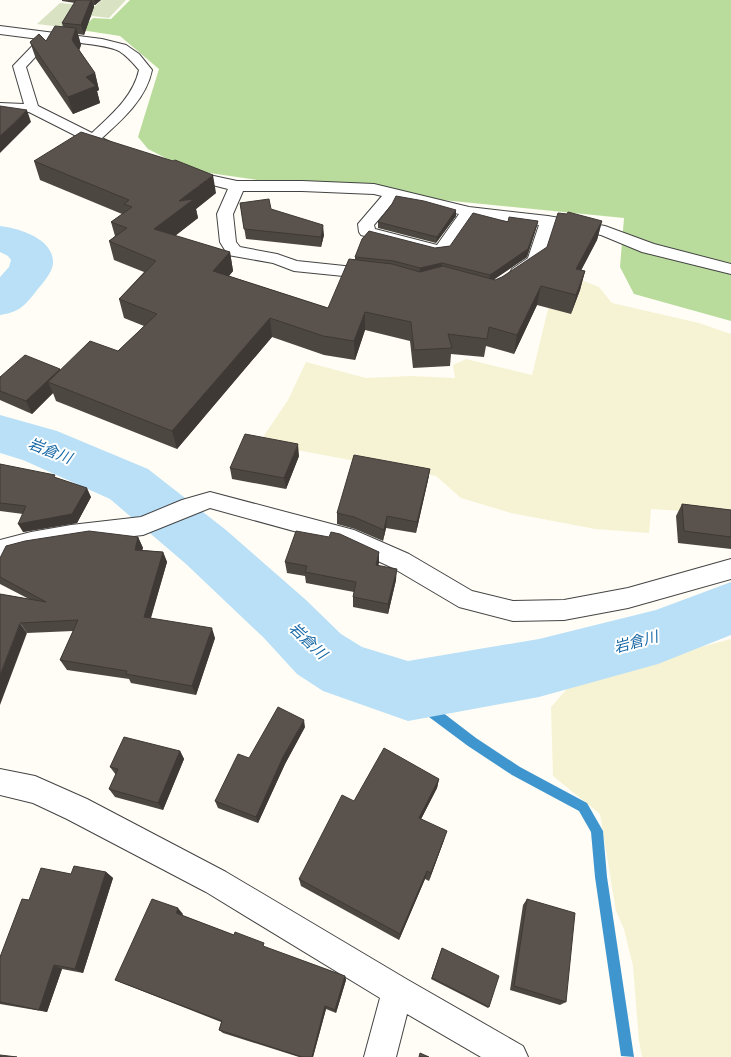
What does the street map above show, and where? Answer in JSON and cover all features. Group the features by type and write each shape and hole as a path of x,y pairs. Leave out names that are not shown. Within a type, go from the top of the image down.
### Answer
{"street":[{"path":"0,30 102,43 122,48 135,57 146,70 145,80 138,92 94,138"},
{"path":"32,108 19,66 48,36"},
{"path":"0,107 32,108 122,152"},
{"path":"170,170 237,186 302,186 366,189 469,212 548,221 605,231 648,248 731,269"},
{"path":"237,186 225,214 228,242 234,251 277,259 294,266 386,275"},
{"path":"392,194 366,224 367,232 434,250 442,248 469,212"},
{"path":"508,280 536,261 548,221"},
{"path":"0,548 71,534 143,526 190,506 210,500 346,536 401,561 467,600 513,611 564,610 628,598 731,568"},
{"path":"0,782 35,790 195,871 397,991 512,1057"},
{"path":"380,1057 397,991"}],"shaded area":[{"path":"574,277 599,287 612,303 699,323 731,334 731,514 651,509 649,533 595,529 511,513 461,498 436,476 259,443 288,400 306,362 366,378 411,376 455,378 453,365 466,359 532,375 548,309"},
{"path":"731,639 731,1057 642,1057 639,1041 633,966 624,929 616,911 600,814 553,776 551,707 574,681"}],"green space":[{"path":"102,0 126,0 109,18 92,16 79,29 37,24 60,3 95,6"},
{"path":"130,0 731,0 731,321 634,294 620,267 624,218 293,185 189,170 148,149 138,137 159,69 120,36 81,30 93,18 111,19"}],"building":[{"path":"76,0 91,0 81,25 62,23"},
{"path":"55,26 76,28 72,40 95,73 86,77 96,86 68,97 30,42 39,34 46,41"},
{"path":"0,106 27,110 0,136"},
{"path":"81,132 173,161 175,160 213,175 179,201 194,199 154,229 230,252 213,271 328,308 349,259 392,264 420,272 443,266 495,280 502,277 547,247 558,213 567,214 568,212 602,221 576,269 585,271 576,295 541,286 517,335 489,327 487,339 448,334 452,348 414,350 411,322 365,312 354,341 323,336 270,318 172,431 48,382 90,341 118,351 157,314 119,299 156,261 109,241 127,228 111,222 132,207 124,204 129,200 34,161"},
{"path":"396,196 424,201 456,210 437,237 378,222 392,204"},
{"path":"269,199 271,209 323,225 321,237 244,229 240,203"},
{"path":"473,213 508,222 509,217 538,221 528,249 490,275 442,263 420,268 394,261 355,257 362,239 369,231 435,248 450,246"},
{"path":"25,355 60,369 26,401 0,391 0,377"},
{"path":"245,434 298,444 284,478 230,468"},
{"path":"354,455 430,469 417,522 387,516 384,530 354,517 337,513"},
{"path":"0,464 55,475 54,477 87,488 72,514 18,524 26,506 0,503"},
{"path":"682,504 731,510 731,537 684,531"},
{"path":"89,531 138,537 135,550 163,552 144,617 212,628 192,686 126,674 127,671 60,660 78,620 20,623 0,675 0,594 46,602 0,577 0,558 6,546 25,541"},
{"path":"296,531 329,537 331,532 340,534 379,552 376,565 397,569 388,604 353,597 356,582 305,572 307,566 285,562"},
{"path":"278,707 304,720 283,757 256,817 215,801 238,754 249,758"},
{"path":"124,737 180,751 158,803 109,789 118,769 110,767"},
{"path":"384,748 439,779 419,818 447,831 431,873 427,871 400,934 299,879 342,795 354,801"},
{"path":"74,866 106,872 75,969 54,965 39,1010 0,1002 0,957 22,899 29,900 41,868 71,874"},
{"path":"152,899 178,908 176,913 234,935 235,932 264,943 263,946 345,976 335,1010 325,1006 312,1057 302,1057 219,1030 222,1021 115,980"},
{"path":"527,899 575,913 566,1002 514,986"},
{"path":"442,948 499,976 489,1007 432,978"},
{"path":"420,1053 429,1057 419,1057"},
{"path":"0,1055 17,1057 0,1057"}],"waterway":[{"name":"岩倉川","path":"0,238 9,240 23,247 30,253 32,260 31,268 26,275 0,301"},
{"name":"岩倉川","path":"0,434 39,445 129,484 206,547 285,619 319,654 345,671 408,691 539,668 658,637 731,608"},
{"path":"408,691 433,713 472,742 516,771 583,807 597,831 601,877 628,1056"}]}
